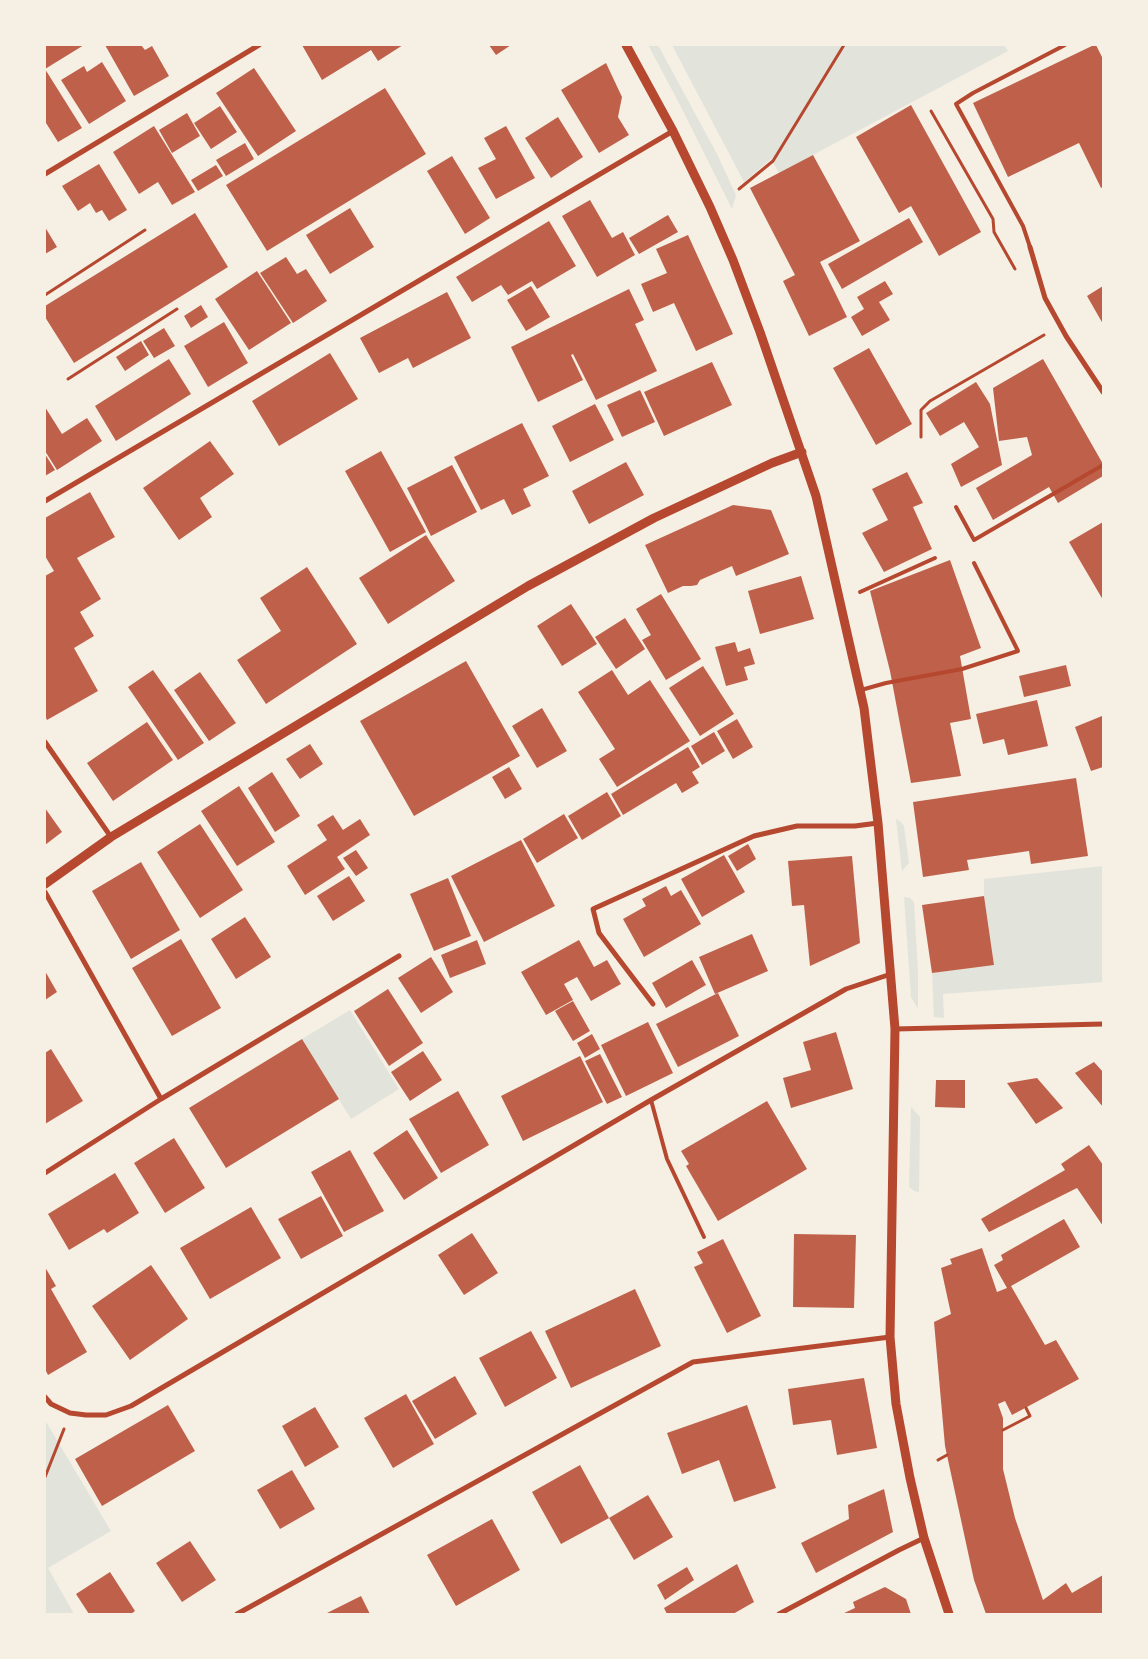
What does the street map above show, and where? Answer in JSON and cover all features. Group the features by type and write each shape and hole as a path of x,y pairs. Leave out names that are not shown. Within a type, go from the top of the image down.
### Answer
{"street":[{"path":"45,174 259,45"},
{"path":"626,45 673,131 733,260 760,332 816,496 864,708 878,823 895,1029 890,1336 896,1404 924,1538 949,1614"},
{"path":"45,501 673,131"},
{"path":"1030,247 1045,298 1066,336 1103,392"},
{"path":"45,884 111,836 528,586 654,518 772,463 802,452"},
{"path":"45,742 111,836"},
{"path":"652,1004 600,933 593,909 754,836 796,826 854,826 878,823"},
{"path":"45,892 161,1099"},
{"path":"45,1173 161,1099 399,956"},
{"path":"45,1397 51,1404 70,1413 86,1415 106,1415 132,1406 651,1100 846,989 891,974"},
{"path":"895,1029 1103,1024"},
{"path":"237,1614 693,1362 890,1336"},
{"path":"779,1614 924,1538"}],"lane":[{"path":"1030,247 1023,226 956,104 973,93 1065,45"},
{"path":"956,507 974,540 1103,465"},
{"path":"860,592 935,558"},
{"path":"859,690 962,669 1018,651 974,563"},
{"path":"651,1100 667,1159 704,1237"}],"path":[{"path":"739,189 772,161 844,45"},
{"path":"931,111 993,219 994,232 1020,277"},
{"path":"45,295 145,230"},
{"path":"68,379 177,309"},
{"path":"921,437 921,410 930,401 1048,332"},
{"path":"1003,1430 1030,1416 1026,1408"},
{"path":"45,1478 70,1413"},
{"path":"938,1460 947,1455"}],"shaded area":[{"path":"648,45 658,45 717,154 736,195 732,209 679,103"},
{"path":"672,45 1004,45 1008,51 779,173 771,159 744,182"},
{"path":"896,819 904,826 909,863 902,871"},
{"path":"1103,866 1103,982 943,994 944,1018 934,1017 932,973 994,964 984,896 984,879"},
{"path":"904,897 910,898 914,902 918,1009 911,997"},
{"path":"350,1010 399,1089 351,1119 302,1039"},
{"path":"911,1107 920,1117 919,1192 909,1187"},
{"path":"45,1420 111,1531 48,1568 74,1614 45,1614"}],"building":[{"path":"45,45 84,45 45,69"},
{"path":"105,45 141,45 145,50 152,46 169,76 134,96"},
{"path":"302,45 403,45 378,61 371,50 322,80"},
{"path":"489,45 511,45 496,55"},
{"path":"1096,45 1103,59 1103,187 1101,188 1079,143 1008,177 973,103"},
{"path":"102,62 126,101 89,124 61,80 84,66 87,72"},
{"path":"606,63 622,97 618,117 629,135 599,153 561,90"},
{"path":"254,68 296,131 258,156 216,93"},
{"path":"45,69 82,128 58,142 45,124"},
{"path":"385,88 426,154 267,251 226,185"},
{"path":"911,105 981,232 939,256 911,206 899,213 856,137"},
{"path":"220,106 237,132 211,149 194,123"},
{"path":"187,113 200,136 172,153 159,130"},
{"path":"558,117 583,157 551,178 525,138"},
{"path":"154,126 195,192 172,205 158,182 139,194 113,152"},
{"path":"506,126 535,178 496,199 478,168 496,159 484,138"},
{"path":"245,143 254,159 226,176 216,160"},
{"path":"813,155 860,241 820,262 847,317 809,336 783,281 795,275 750,188"},
{"path":"452,156 490,218 465,234 427,171"},
{"path":"99,164 127,210 109,221 102,210 96,213 90,203 78,211 62,186"},
{"path":"216,165 223,176 198,191 191,180"},
{"path":"590,200 612,238 623,232 635,255 597,277 562,216"},
{"path":"350,208 374,247 330,274 306,235"},
{"path":"195,213 228,267 74,363 45,317 45,306"},
{"path":"668,215 678,232 639,254 629,238"},
{"path":"909,218 923,242 842,289 828,264"},
{"path":"549,221 576,266 537,289 532,281 508,295 501,285 472,302 456,277"},
{"path":"45,227 57,247 45,254"},
{"path":"688,235 733,334 696,351 674,303 653,312 641,284 667,273 656,249"},
{"path":"286,257 297,274 306,269 327,301 293,323 260,273"},
{"path":"257,271 291,323 249,350 215,299"},
{"path":"885,281 893,294 879,302 890,320 862,336 851,317 864,309 857,297"},
{"path":"531,286 550,317 526,331 507,300"},
{"path":"1103,286 1103,324 1087,296"},
{"path":"629,289 644,320 635,324 657,371 596,400 573,354 571,355 583,380 538,402 511,347"},
{"path":"447,292 471,338 413,368 408,358 379,373 360,338"},
{"path":"201,305 208,317 191,328 184,316"},
{"path":"224,322 248,363 208,387 184,346"},
{"path":"164,328 175,346 154,358 143,341"},
{"path":"141,341 149,355 125,371 116,357"},
{"path":"869,348 912,424 876,445 833,368"},
{"path":"330,353 358,399 279,446 252,401"},
{"path":"169,359 191,394 116,441 95,406"},
{"path":"1043,359 1103,464 1103,476 1058,503 1049,487 993,520 976,488 1032,455 1027,437 999,441 993,388"},
{"path":"712,362 732,405 664,436 644,392"},
{"path":"976,382 990,404 1002,465 961,487 951,464 979,447 964,422 940,436 926,413"},
{"path":"640,390 655,422 622,437 607,405"},
{"path":"595,404 614,440 570,462 552,426"},
{"path":"45,407 62,434 87,418 102,441 57,470 45,451"},
{"path":"522,423 549,476 523,489 531,506 512,515 504,499 481,510 454,457"},
{"path":"210,441 234,474 200,498 212,517 179,540 143,488"},
{"path":"381,451 426,532 390,552 345,471"},
{"path":"45,454 55,470 45,476"},
{"path":"626,462 644,495 589,524 572,491"},
{"path":"452,465 477,512 431,536 407,488"},
{"path":"907,472 923,503 913,507 932,549 884,572 862,533 888,520 872,489"},
{"path":"90,492 115,537 77,558 101,599 80,612 94,636 74,648 98,691 47,720 45,716 45,576 54,571 45,556 45,518"},
{"path":"733,505 771,510 789,554 736,576 732,566 700,580 697,585 683,586 668,593 645,545"},
{"path":"1103,522 1103,600 1069,542"},
{"path":"426,535 455,581 388,624 359,578"},
{"path":"950,560 981,648 960,656 971,719 950,723 961,776 911,783 890,671 870,591"},
{"path":"307,567 357,644 266,704 237,660 281,631 260,598"},
{"path":"801,576 814,619 760,634 748,591"},
{"path":"661,594 701,659 666,680 642,640 651,635 636,609"},
{"path":"571,604 597,644 562,666 537,626"},
{"path":"625,618 645,649 616,669 595,637"},
{"path":"735,642 738,652 750,648 755,664 744,667 748,680 726,686 715,647"},
{"path":"466,661 520,756 414,816 360,721"},
{"path":"1066,665 1071,686 1024,697 1019,676"},
{"path":"703,666 734,714 700,736 669,688"},
{"path":"153,670 204,743 178,760 128,687"},
{"path":"612,670 628,695 650,680 690,741 617,787 599,759 615,749 578,692"},
{"path":"200,672 236,723 209,741 174,690"},
{"path":"1037,700 1048,746 1008,755 1004,739 983,744 976,714"},
{"path":"542,708 567,751 537,768 512,726"},
{"path":"1102,716 1103,767 1091,771 1075,727"},
{"path":"737,719 753,747 733,759 717,731"},
{"path":"147,722 173,760 113,801 87,763"},
{"path":"714,732 725,751 702,765 691,746"},
{"path":"310,744 323,764 300,779 286,759"},
{"path":"688,747 700,767 692,772 699,783 682,793 676,783 623,815 611,794"},
{"path":"509,767 522,789 505,799 492,777"},
{"path":"272,772 300,816 275,832 248,788"},
{"path":"1076,778 1088,856 1031,864 1029,851 967,860 969,870 923,877 913,802"},
{"path":"239,786 275,842 237,866 201,811"},
{"path":"607,792 621,816 582,840 568,816"},
{"path":"45,808 62,832 45,845"},
{"path":"564,814 578,838 537,863 523,839"},
{"path":"333,815 343,830 360,819 370,835 337,857 345,869 305,895 287,866 327,840 317,825"},
{"path":"200,824 243,890 200,918 157,852"},
{"path":"521,840 555,906 484,942 451,876"},
{"path":"748,844 756,859 737,871 728,856"},
{"path":"356,850 368,868 356,876 343,858"},
{"path":"724,855 745,892 702,917 681,879"},
{"path":"852,856 860,943 810,966 804,905 792,906 788,861"},
{"path":"141,862 180,930 131,959 92,891"},
{"path":"349,876 365,901 333,921 317,896"},
{"path":"448,878 471,936 434,951 410,894"},
{"path":"666,886 671,896 681,890 701,924 644,957 623,919 646,906 642,899"},
{"path":"984,896 994,965 932,973 922,905"},
{"path":"245,917 271,957 236,979 211,939"},
{"path":"752,934 768,971 715,994 699,957"},
{"path":"181,939 221,1008 172,1036 132,968"},
{"path":"477,940 486,964 450,978 441,955"},
{"path":"579,940 594,967 607,960 621,984 591,1001 577,977 564,984 573,1000 546,1015 521,972"},
{"path":"431,957 453,992 421,1013 398,978"},
{"path":"692,960 706,985 666,1008 652,983"},
{"path":"45,971 57,992 45,1000"},
{"path":"388,989 423,1043 389,1066 354,1011"},
{"path":"718,993 739,1036 678,1067 656,1024"},
{"path":"573,1001 590,1031 573,1041 555,1011"},
{"path":"648,1022 673,1073 626,1096 601,1045"},
{"path":"836,1032 853,1089 791,1108 783,1078 811,1070 803,1042"},
{"path":"592,1034 600,1049 585,1058 577,1043"},
{"path":"302,1039 339,1099 226,1168 189,1108"},
{"path":"51,1049 83,1101 45,1124 45,1053"},
{"path":"423,1051 442,1080 410,1101 391,1072"},
{"path":"600,1054 622,1097 607,1104 585,1061"},
{"path":"580,1056 603,1102 523,1141 501,1096"},
{"path":"1094,1062 1103,1072 1103,1107 1075,1073"},
{"path":"1037,1078 1063,1108 1036,1124 1007,1083"},
{"path":"936,1080 965,1080 965,1108 935,1107"},
{"path":"458,1091 489,1145 441,1173 409,1119"},
{"path":"767,1101 807,1169 718,1221 686,1166 689,1164 681,1151"},
{"path":"407,1130 438,1178 404,1200 373,1153"},
{"path":"174,1138 205,1188 165,1213 134,1163"},
{"path":"1089,1145 1103,1165 1103,1226 1077,1188 989,1232 981,1219 1065,1170 1061,1164"},
{"path":"350,1150 384,1211 344,1232 311,1172"},
{"path":"115,1173 139,1213 107,1233 104,1229 69,1250 48,1214"},
{"path":"321,1196 343,1236 301,1259 278,1219"},
{"path":"251,1207 281,1258 210,1299 180,1248"},
{"path":"1064,1219 1080,1247 1011,1286 1045,1345 1056,1340 1079,1379 1012,1415 1005,1401 998,1404 1003,1418 1003,1469 1015,1518 1043,1600 1066,1583 1072,1593 1103,1575 1103,1614 986,1614 974,1580 945,1446 934,1322 951,1314 941,1268 952,1264 950,1259 982,1248 997,1292 1007,1288 994,1265 1003,1260 1001,1255"},
{"path":"472,1233 498,1273 464,1295 438,1255"},
{"path":"794,1234 856,1235 854,1308 793,1307"},
{"path":"723,1239 761,1316 727,1333 694,1267 703,1263 697,1252"},
{"path":"151,1265 188,1319 130,1360 92,1306"},
{"path":"45,1267 56,1286 51,1289 87,1352 48,1375 45,1369"},
{"path":"635,1289 661,1346 571,1388 545,1331"},
{"path":"531,1331 557,1378 505,1407 479,1358"},
{"path":"455,1376 477,1414 435,1439 412,1401"},
{"path":"864,1378 877,1448 837,1455 831,1420 793,1425 788,1389"},
{"path":"406,1394 434,1444 393,1468 364,1418"},
{"path":"168,1405 195,1451 102,1506 75,1459"},
{"path":"747,1405 776,1488 734,1502 719,1460 682,1474 667,1433"},
{"path":"315,1407 339,1447 305,1467 282,1426"},
{"path":"580,1465 609,1518 561,1544 532,1492"},
{"path":"292,1470 315,1509 280,1529 257,1490"},
{"path":"884,1489 893,1532 816,1573 801,1543 849,1519 848,1505"},
{"path":"648,1495 673,1537 634,1560 609,1518"},
{"path":"492,1519 520,1570 456,1606 427,1555"},
{"path":"190,1541 216,1580 182,1602 156,1563"},
{"path":"737,1564 754,1602 733,1614 667,1614 664,1608"},
{"path":"687,1567 694,1580 665,1600 657,1585"},
{"path":"110,1572 135,1611 131,1614 89,1614 76,1594"},
{"path":"885,1587 906,1599 911,1614 842,1614 855,1608 853,1602"},
{"path":"361,1596 370,1614 325,1614"}]}
